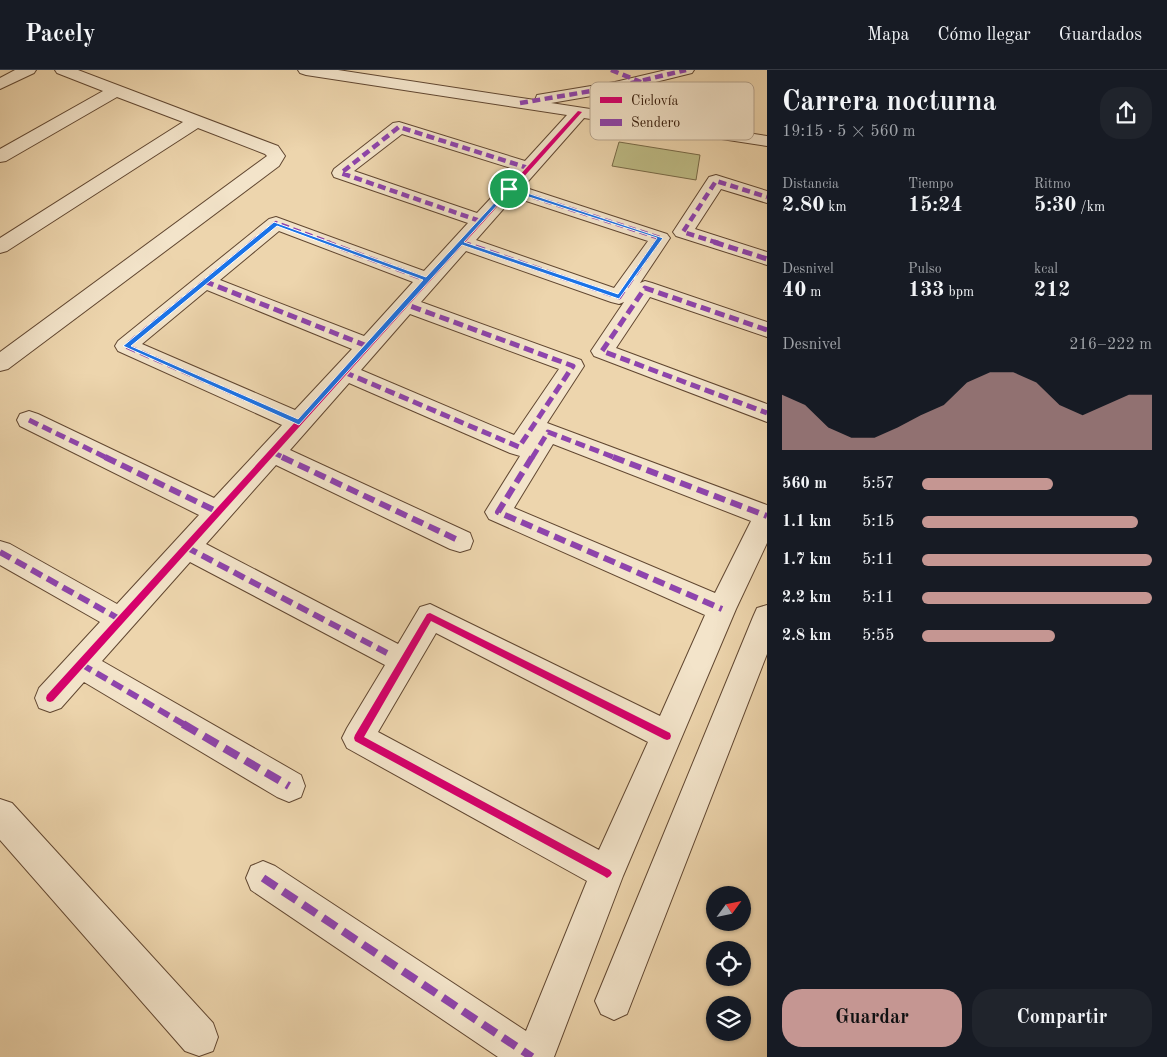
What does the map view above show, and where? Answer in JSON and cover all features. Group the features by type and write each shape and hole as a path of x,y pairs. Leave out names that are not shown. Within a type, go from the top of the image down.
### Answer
{"street":[{"path":"0,84 28,70"},
{"path":"306,70 590,114"},
{"path":"611,70 641,82 686,70"},
{"path":"0,363 273,162 276,156 272,150 115,91 69,71"},
{"path":"0,157 115,91"},
{"path":"520,103 590,91"},
{"path":"50,698 580,112"},
{"path":"0,247 197,122"},
{"path":"480,222 341,173 398,127 528,168"},
{"path":"754,139 767,141"},
{"path":"767,197 716,181 684,232 767,259"},
{"path":"461,242 619,297 660,238 509,189"},
{"path":"299,422 126,346 276,224 427,280"},
{"path":"204,281 367,346"},
{"path":"767,330 645,288 602,351 767,413"},
{"path":"344,372 519,447 572,366 405,304"},
{"path":"28,420 218,512"},
{"path":"262,878 533,1057 607,873 722,609 767,515 548,432 498,512 722,609"},
{"path":"272,452 460,542"},
{"path":"186,547 387,653"},
{"path":"0,552 121,620"},
{"path":"607,873 358,738 430,616 667,736"},
{"path":"614,1002 767,617"},
{"path":"81,664 289,786"},
{"path":"0,815 198,1037"}],"shaded area":[{"path":"619,142 700,155 696,180 612,166"}],"marked path":[{"path":"611,70 641,82"},
{"path":"636,82 686,70"},
{"path":"520,103 590,91"},
{"path":"480,221 341,173 399,127 528,168"},
{"path":"767,197 716,181 683,232 767,259"},
{"path":"461,242 619,297 660,238 509,189"},
{"path":"299,422 126,346 276,223 427,280"},
{"path":"204,281 367,346"},
{"path":"767,330 645,288 602,351 767,413"},
{"path":"344,372 519,447 573,366 405,304"},
{"path":"29,420 218,512"},
{"path":"722,609 498,512 548,432 767,516"},
{"path":"272,452 460,541"},
{"path":"186,547 387,653"},
{"path":"0,552 121,620"},
{"path":"81,664 289,786"},
{"path":"263,878 532,1057"}],"cycle path":[{"path":"50,698 580,112"},
{"path":"607,873 358,738 430,616 667,736"}],"route":[{"path":"509,189 461,242 427,280 367,346 299,422 126,346 276,224 427,280 461,242 619,297 660,238 509,189"}]}
